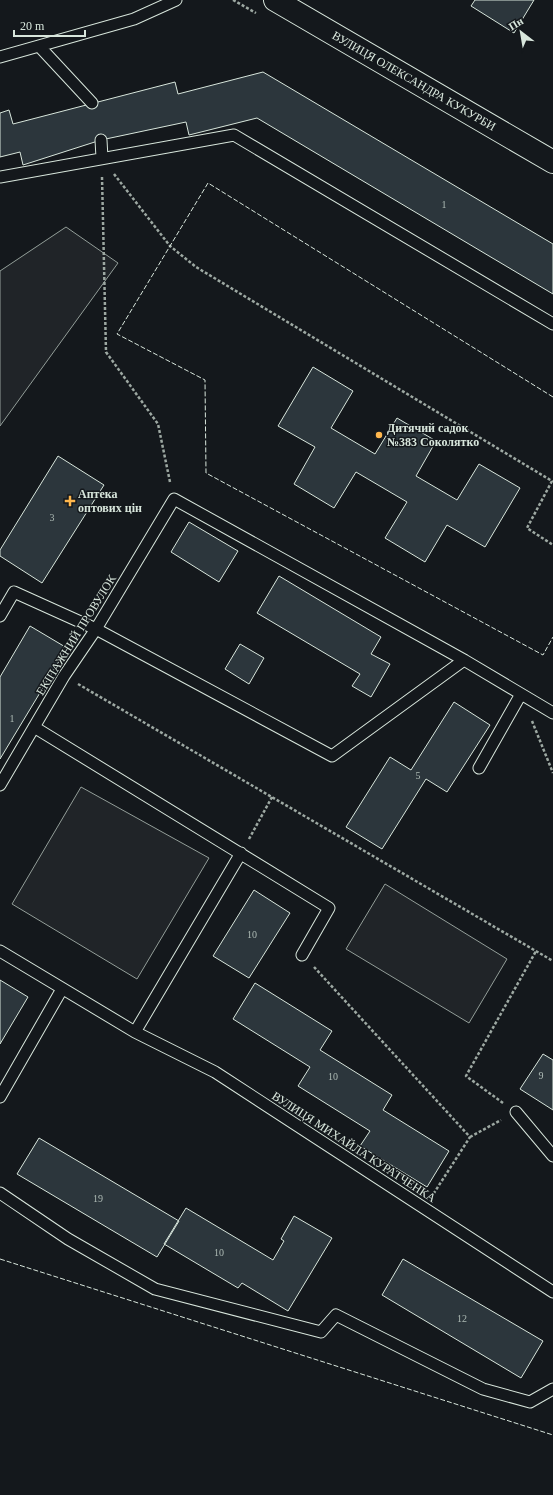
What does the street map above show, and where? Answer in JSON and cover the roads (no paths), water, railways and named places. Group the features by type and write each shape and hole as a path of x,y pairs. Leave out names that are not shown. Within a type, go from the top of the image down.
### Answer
{"street":[{"name":"ВУЛИЦЯ ОЛЕКСАНДРА КУКУРБИ","path":"275,0 553,162"}],"lane":[{"path":"0,58 134,19 176,0"},
{"path":"39,46 92,103"},
{"path":"0,177 234,135 553,324"},
{"path":"101,140 102,158"},
{"name":"ЕКІПАЖНИЙ ПРОВУЛОК","path":"0,785 64,676 96,629 174,499 464,660"},
{"path":"0,616 14,592 96,629 332,756 464,660 553,713"},
{"path":"479,768 521,694"},
{"path":"34,727 329,908 302,955"},
{"path":"135,1032 241,853"},
{"name":"ВУЛИЦЯ МИХАЙЛА КУРАТЧЕНКА","path":"0,951 135,1032 214,1072 552,1290"},
{"path":"0,1097 62,988"},
{"path":"516,1112 553,1156"},
{"path":"0,1193 68,1239 155,1289 321,1332 336,1315 483,1390 530,1402 553,1389"}],"place":[{"name":"Дитячий садок №383 Соколятко","path":"379,435"},
{"name":"Аптека оптових цін","path":"70,501"}]}
